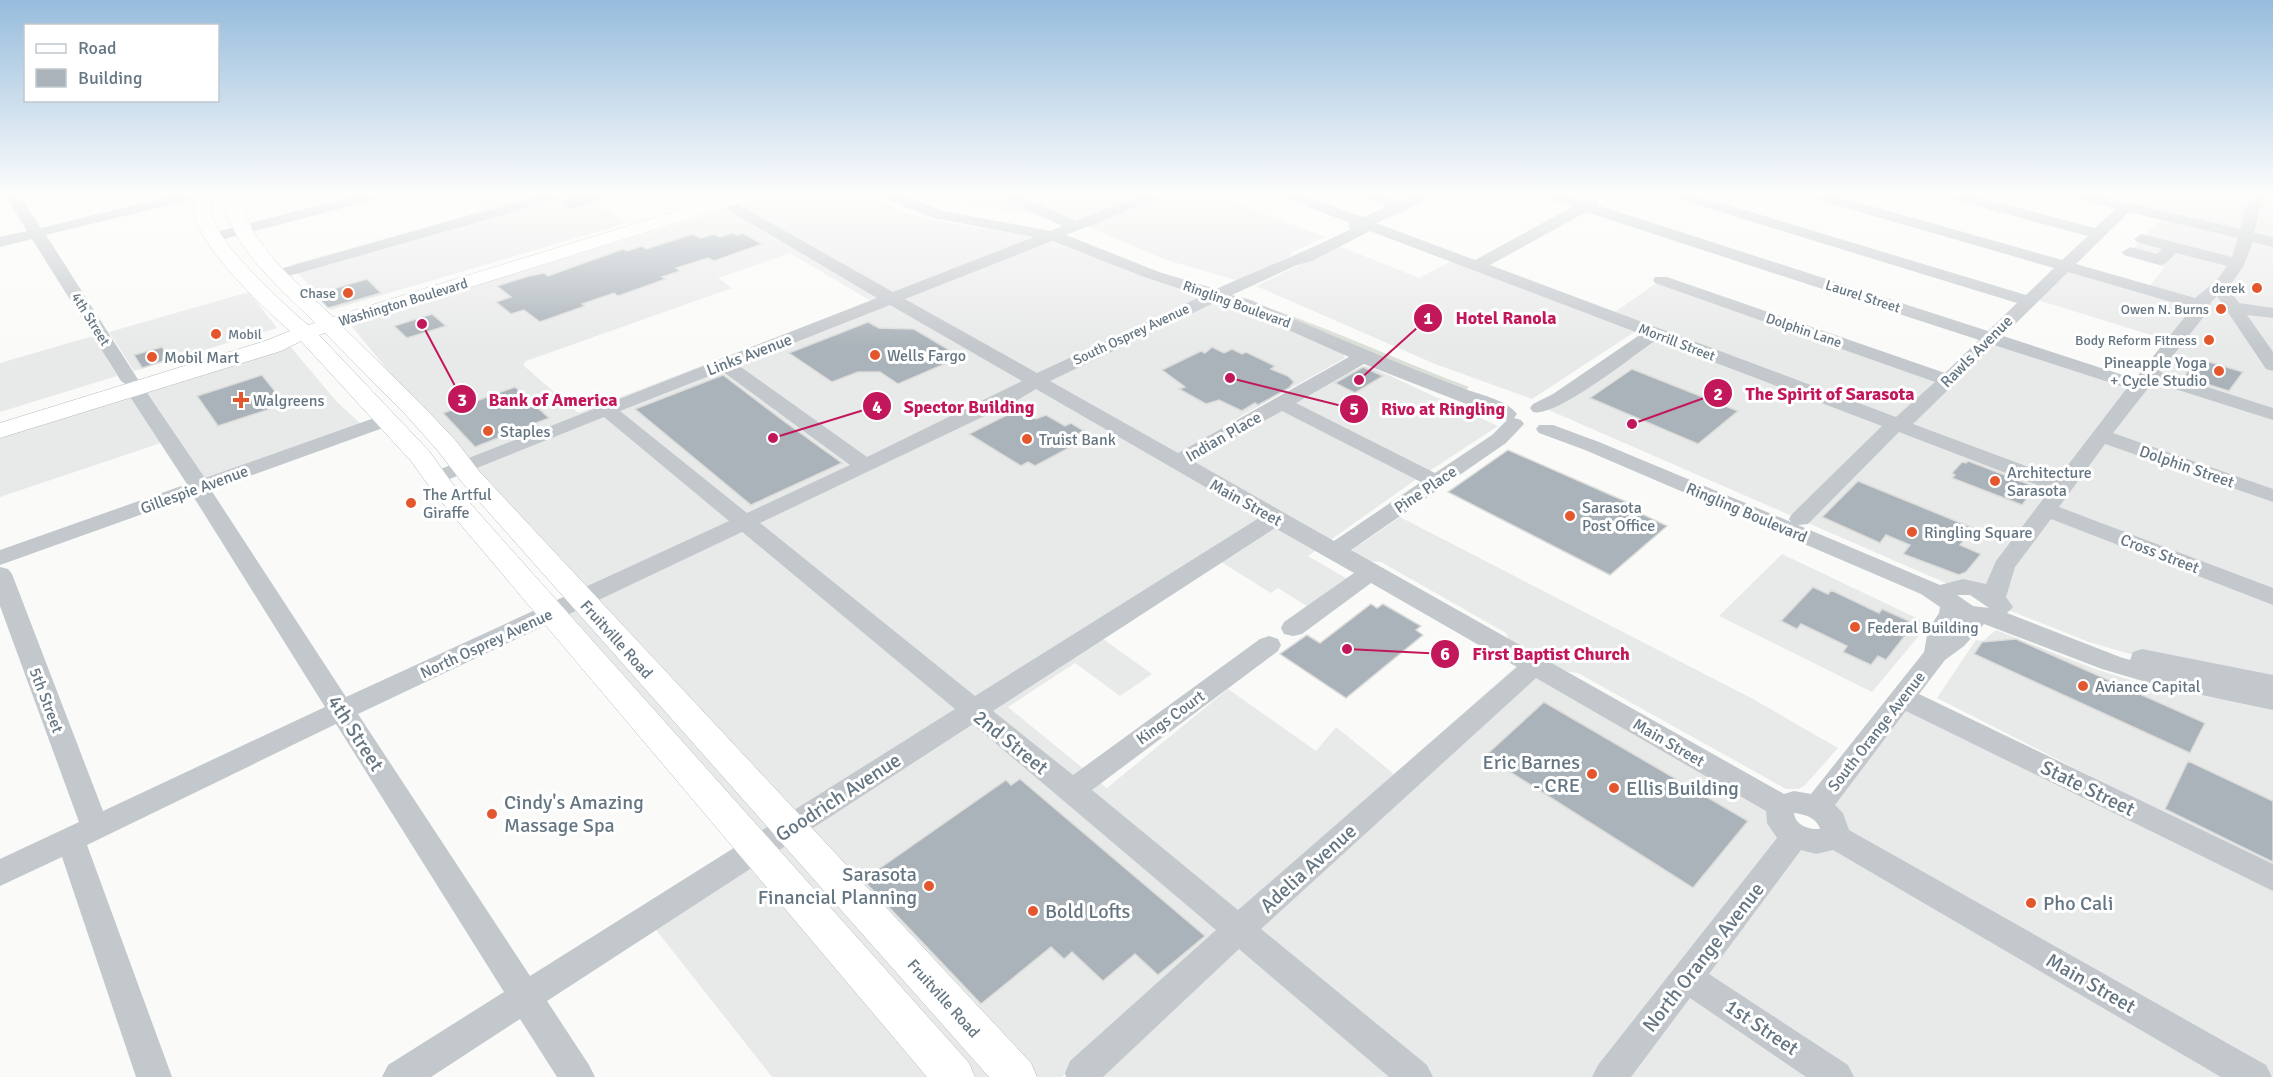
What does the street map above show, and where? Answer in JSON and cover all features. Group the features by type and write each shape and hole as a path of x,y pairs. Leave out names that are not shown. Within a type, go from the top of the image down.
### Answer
{"main road":[{"name":"Fruitville Road","path":"220,246 418,415 447,446 449,473 551,613 954,1077"},
{"name":"Fruitville Road","path":"252,246 279,274 316,329 316,343 420,456 449,473 581,599 1016,1077"},
{"name":"Washington Boulevard","path":"0,431 273,337 316,329 571,246"},
{"name":"Washington Boulevard","path":"0,421 133,385"}],"street":[{"name":"4th Street","path":"45,246 577,1077"},
{"path":"279,274 377,246"},
{"name":"Main Street","path":"801,246 1782,806"},
{"name":"Links Avenue","path":"449,473 1022,246"},
{"name":"Ringling Boulevard","path":"1085,246 1153,275 1298,315 1429,370 1592,446 1918,584 1955,595"},
{"name":"South Osprey Avenue","path":"1037,381 1060,367 1329,246"},
{"name":"Morrill Street","path":"1424,246 2062,487"},
{"path":"1476,266 1512,246"},
{"name":"Laurel Street","path":"1709,246 1990,337 2273,414"},
{"path":"1848,246 2028,301"},
{"path":"1997,246 2203,306"},
{"name":"Rawls Avenue","path":"1800,519 1886,432 1910,417 1990,337 2087,246"},
{"path":"2135,246 2128,254 2160,260 2173,247 2236,263"},
{"name":"South Orange Avenue","path":"1817,807 1935,654 1991,609 2004,566 2144,380 2203,306 2211,304 2236,263 2243,246"},
{"name":"Dolphin Lane","path":"1661,280 1947,380"},
{"path":"2220,288 2271,358"},
{"name":"Ringling Boulevard","path":"1222,293 1363,357 1482,402 1699,475 1800,519 1955,595"},
{"path":"2234,308 2273,313"},
{"name":"Pine Place","path":"1334,551 1654,333"},
{"name":"Indian Place","path":"1177,462 1363,357"},
{"path":"725,364 865,466"},
{"name":"North Osprey Avenue","path":"0,873 342,710 865,466 1009,397 1037,381"},
{"path":"1281,403 1436,481"},
{"name":"2nd Street","path":"606,409 972,711 1072,790 1415,1077"},
{"name":"Gillespie Avenue","path":"0,558 387,420"},
{"name":"Dolphin Street","path":"2101,436 2273,496"},
{"name":"Cross Street","path":"2046,509 2273,597"},
{"name":"Goodrich Avenue","path":"400,1077 1275,518"},
{"name":"South Orange Avenue","path":"1935,654 1940,630 1951,613 1955,595 1989,571 2004,566"},
{"path":"1293,628 1371,572"},
{"name":"5th Street","path":"0,574 83,833 154,1077"},
{"path":"1955,595 2103,649 2273,684"},
{"path":"1991,609 2111,663 2163,678 2273,701"},
{"name":"Kings Court","path":"1072,790 1269,645"},
{"name":"Adelia Avenue","path":"1082,1073 1238,930 1535,665"},
{"name":"State Street","path":"1903,698 2273,878"},
{"path":"1794,801 1817,807 1833,822 1834,836 1822,843 1796,836 1782,824 1779,817 1782,806 1794,801"},
{"name":"North Orange Avenue","path":"1610,1077 1796,836"},
{"name":"Main Street","path":"1834,836 2254,1077"},
{"name":"1st Street","path":"1688,978 1836,1077"}],"shaded area":[{"path":"357,246 370,246 293,268 290,265"},
{"path":"386,246 548,246 331,310 296,271"},
{"path":"605,246 792,246 883,298 468,461 403,389 350,324","holes":["790,253 871,301 577,412 523,365 526,361 732,288 718,278"]},
{"path":"809,246 1015,246 894,294"},
{"path":"1030,246 1064,246 1203,296 1056,364 1038,375 900,298"},
{"path":"1134,246 1305,246 1293,252 1287,260 1240,281 1166,260"},
{"path":"1340,246 1419,278 1452,261 1636,331 1532,399 1435,364 1256,286"},
{"path":"2135,246 2273,246 2273,684 2154,661 2089,642 2001,607 1544,408 1653,333 1609,316 1661,280 1947,380 1990,337 2139,386 2174,342 2031,298 2067,266 2147,289 2165,267 2126,256"},
{"path":"249,292 277,328 134,371 109,332"},
{"path":"1213,300 1241,309 1343,353 1345,358 1241,416 1178,456 1046,380"},
{"path":"890,302 1028,381 868,460 734,363"},
{"path":"1270,310 1469,387 1466,390 1439,382"},
{"path":"93,336 117,376 0,412 0,363"},
{"path":"289,345 337,402 362,425 207,481 146,390"},
{"path":"1365,366 1498,426 1428,472 1291,403 1329,380"},
{"path":"722,368 855,466 747,516 616,409"},
{"path":"1036,386 1264,518 975,701 754,523"},
{"path":"129,395 161,443 0,497 0,436"},
{"path":"1281,409 1418,478 1329,541 1188,462"},
{"path":"602,414 732,523 586,591 473,467"},
{"path":"1400,517 1753,699 1838,748 1805,785 1799,789 1786,789 1578,673 1558,670 1510,642 1506,633 1381,562 1366,561 1353,551 1352,547 1356,543 1361,544"},
{"path":"1275,525 1318,549 1308,556 1349,580 1310,608 1278,588 1271,593 1221,562 1103,639 1152,674 1120,696 1075,663 1008,707 1085,770 1073,779 986,710"},
{"path":"739,530 959,711 794,817 593,599"},
{"path":"1782,554 1927,623 1927,626 1872,692 1719,616"},
{"path":"576,607 774,829 761,837 564,613"},
{"path":"1996,630 2095,669 2158,689 2273,707 2273,869 1937,698 1976,640 1983,641"},
{"path":"1519,664 1522,666 1238,916 1086,790 1098,781 1107,788 1228,689 1316,751 1336,727 1394,774"},
{"path":"1537,674 1769,808 1782,836 1593,1077 1433,1077 1254,929"},
{"path":"1909,708 2273,886 2273,1077 1846,834 1831,808"},
{"path":"970,721 1222,931 1062,1077 1034,1077 804,828"},
{"path":"785,840 998,1077 972,1077 771,849"},
{"path":"1802,847 1838,847 2236,1077 1853,1077 1704,977"},
{"path":"751,862 936,1077 772,1077 653,926"},
{"path":"1238,944 1396,1077 1095,1077"},
{"path":"1693,993 1816,1077 1628,1077"}],"building":[{"path":"642,246 646,249 655,246 756,246 714,261 708,258 676,268 680,271 662,277 666,279 618,296 614,293 540,322 524,310 511,314 496,302 511,297 497,286 544,273 548,276 623,249 627,251"},
{"name":"Chase","path":"367,279 381,293 328,308 315,294"},
{"path":"432,314 446,326 407,338 394,326"},
{"name":"Wells Fargo","path":"868,322 879,328 914,329 961,357 898,384 880,372 858,372 832,382 789,353"},
{"name":"Mobil Mart","path":"162,347 170,359 142,368 134,355"},
{"path":"1212,347 1224,353 1232,349 1242,354 1246,352 1275,366 1271,369 1288,376 1294,382 1289,388 1242,411 1219,400 1206,404 1179,389 1185,387 1162,370 1201,351 1205,353"},
{"path":"2197,358 2243,372 2229,391 2184,377"},
{"path":"1363,367 1383,376 1355,393 1335,383"},
{"path":"1632,369 1738,411 1698,444 1590,398"},
{"name":"Walgreens","path":"262,375 285,404 218,426 197,396"},
{"path":"723,375 842,463 751,505 635,409"},
{"name":"Staples","path":"515,387 549,418 475,447 443,413"},
{"name":"Truist Bank","path":"1019,409 1036,419 1046,415 1065,426 1071,423 1084,431 1072,437 1080,442 1035,466 1028,462 1021,466 969,434"},
{"name":"Sarasota Post Office","path":"1508,450 1629,503 1625,506 1667,526 1610,575 1448,492"},
{"name":"Architecture Sarasota","path":"1968,461 2036,487 2022,505 1952,478 1955,475 1952,473 1962,462"},
{"name":"Ringling Square","path":"1858,481 1973,528 1960,545 1981,554 1966,572 1959,575 1903,554 1910,545 1886,535 1880,543 1822,517"},
{"name":"Federal Building","path":"1813,587 1828,594 1831,590 1879,613 1882,609 1909,621 1901,631 1907,633 1886,660 1878,656 1871,665 1843,652 1847,646 1801,624 1797,629 1781,621"},
{"path":"1371,604 1377,608 1383,604 1421,626 1416,630 1423,635 1346,698 1280,654 1307,635 1320,643"},
{"name":"Aviance Capital","path":"2016,639 2205,723 2190,753 1974,654 1982,642"},
{"name":"Ellis Building","path":"1544,702 1748,821 1693,888 1485,756"},
{"path":"2188,761 2273,801 2273,862 2165,809"},
{"name":"Bold Lofts","path":"1020,779 1205,936 1158,975 1135,954 1103,981 1072,952 1064,959 1051,947 981,1004 863,880 1006,780 1011,785"}],"place":[{"name":"derek","path":"2257,288"},
{"name":"Chase","path":"348,293"},
{"name":"Owen N. Burns","path":"2221,309"},
{"name":"Bank of America","path":"422,324"},
{"name":"Mobil","path":"216,334"},
{"name":"Body Reform Fitness","path":"2209,340"},
{"name":"Wells Fargo","path":"875,355"},
{"name":"Mobil Mart","path":"152,357"},
{"name":"Pineapple Yoga + Cycle Studio","path":"2219,371"},
{"name":"Rivo at Ringling","path":"1230,378"},
{"name":"Hotel Ranola","path":"1359,380"},
{"name":"Walgreens","path":"241,400"},
{"name":"The Spirit of Sarasota","path":"1632,424"},
{"name":"Staples","path":"488,431"},
{"name":"Spector Building","path":"773,438"},
{"name":"Truist Bank","path":"1027,439"},
{"name":"Architecture Sarasota","path":"1995,481"},
{"name":"The Artful Giraffe","path":"411,503"},
{"name":"Sarasota Post Office","path":"1570,516"},
{"name":"Ringling Square","path":"1912,532"},
{"name":"Federal Building","path":"1855,627"},
{"name":"First Baptist Church","path":"1347,649"},
{"name":"Aviance Capital","path":"2083,686"},
{"name":"Eric Barnes - CRE","path":"1592,774"},
{"name":"Ellis Building","path":"1614,788"},
{"name":"Cindy's Amazing Massage Spa","path":"492,814"},
{"name":"Sarasota Financial Planning","path":"929,886"},
{"name":"Pho Cali","path":"2031,903"},
{"name":"Bold Lofts","path":"1033,911"}]}
